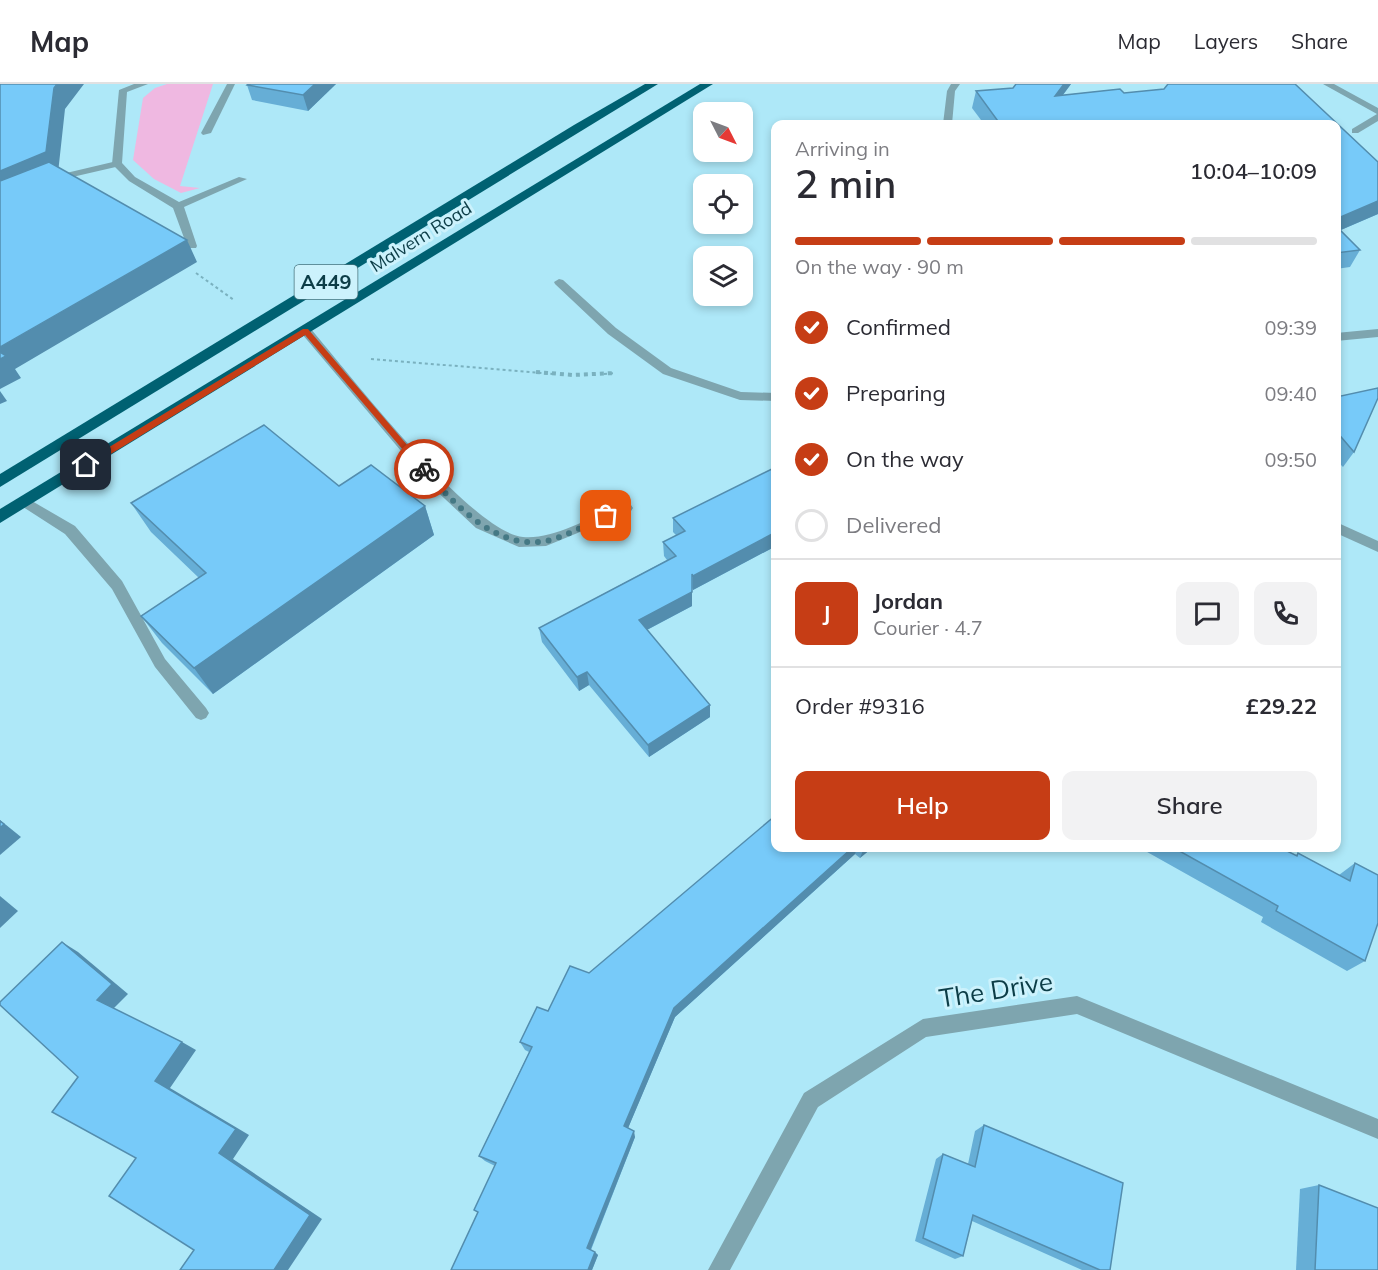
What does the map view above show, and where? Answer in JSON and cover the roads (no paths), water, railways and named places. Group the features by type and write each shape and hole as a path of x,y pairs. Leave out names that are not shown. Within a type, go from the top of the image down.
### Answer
{"highway":[{"name":"Malvern Road","path":"0,481 531,156 653,84"},
{"name":"Malvern Road","path":"0,517 708,84"},
{"path":"531,156 568,170"},
{"path":"0,481 26,502"}],"street":[{"path":"144,84 120,87 117,164 132,179 178,206 192,246"},
{"path":"206,133 231,84"},
{"path":"947,120 951,91 956,84"},
{"path":"1327,84 1378,114 1355,131"},
{"path":"44,186 65,176 117,164"},
{"path":"178,206 242,179"},
{"path":"560,282 612,331 667,371 741,396 771,397"},
{"path":"306,331 434,481 473,518 501,535 519,542 546,541 626,508"},
{"path":"1341,337 1378,333"},
{"path":"26,502 70,530 110,577 160,663 201,713"},
{"path":"1341,529 1378,547"},
{"name":"The Drive","path":"719,1270 811,1100 923,1028 1077,1005 1378,1129"}]}
